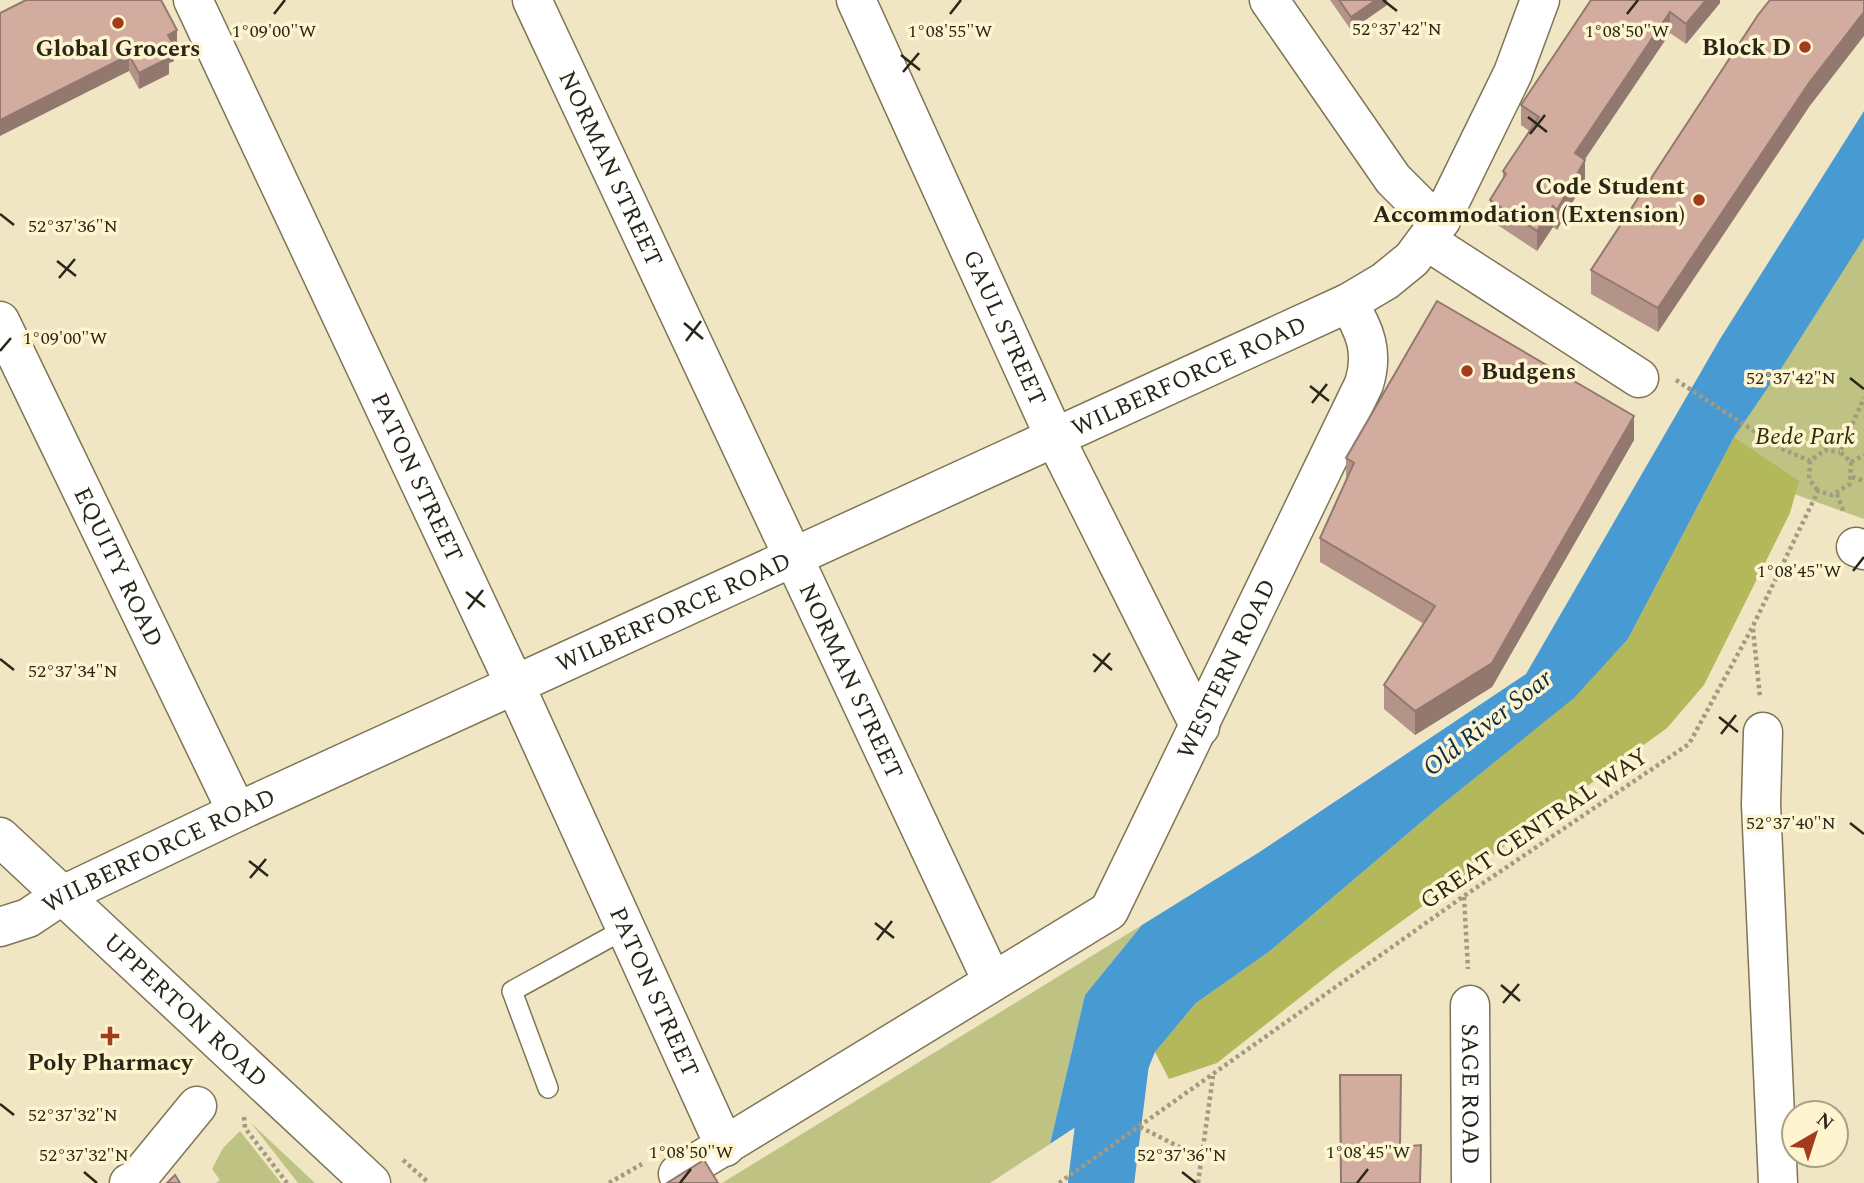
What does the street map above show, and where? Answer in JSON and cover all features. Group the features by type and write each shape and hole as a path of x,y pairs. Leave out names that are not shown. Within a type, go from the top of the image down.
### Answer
{"street":[{"name":"PATON STREET","path":"193,0 515,685 725,1147"},
{"name":"NORMAN STREET","path":"532,0 992,981"},
{"name":"GAUL STREET","path":"856,0 1055,438 1199,727"},
{"path":"1269,0 1393,180 1421,207 1434,230 1652,375"},
{"path":"1348,303 1385,281 1412,259 1434,230 1513,73 1540,0"},
{"name":"WILBERFORCE ROAD","path":"0,927 29,918 61,896 237,812 1348,303"},
{"name":"WESTERN ROAD","path":"678,1174 1109,911 1364,384 1370,365 1369,346 1348,303"},
{"name":"EQUITY ROAD","path":"0,321 237,812"},
{"path":"1763,733 1761,804 1778,1183"},
{"name":"UPPERTON ROAD","path":"0,837 371,1183"},
{"name":"SAGE ROAD","path":"1470,1005 1471,1183"},
{"path":"128,1183 138,1178 197,1106"}],"lane":[{"path":"548,1088 512,991 625,929"}],"path":[{"path":"1652,375 1780,448 1811,461"},
{"path":"1840,452 1864,398"},
{"path":"1825,450 1840,452 1851,462 1853,477 1839,494 1818,491 1809,479 1811,461 1825,450"},
{"path":"1851,462 1864,455"},
{"path":"1853,477 1864,481"},
{"name":"GREAT CENTRAL WAY","path":"1059,1183 1464,896 1689,744 1752,628 1818,491"},
{"path":"1752,628 1763,733"},
{"path":"1464,896 1470,1005"},
{"path":"1198,1183 1214,1075"},
{"path":"243,1110 245,1128 287,1183"},
{"path":"1140,1127 1201,1158"}],"green space":[{"name":"Bede Park","path":"1864,237 1864,519 1718,467 1734,437"},
{"path":"1734,437 1799,481 1790,513 1704,685 1667,728 1336,969 1217,1063 1169,1079 1155,1052 1196,1003 1270,951 1439,807 1574,697 1628,639"},
{"path":"1142,925 1085,995 1050,1144 990,1183 722,1183"},
{"path":"251,1123 315,1183 298,1183"},
{"path":"240,1131 281,1183 216,1183 220,1180 212,1169 223,1148"}],"water":[{"path":"1864,111 1864,238 1734,437 1628,639 1574,698 1439,807 1270,951 1196,1003 1155,1052 1142,1084 1050,1144 1085,995 1142,925 1258,853 1526,674 1720,339"}],"pier":[{"path":"1142,1084 1143,1087 1050,1147 1050,1144"}],"building":[{"path":"26,0 161,0 177,30 168,35 174,45 165,49 169,58 139,73 129,55 0,120 0,13"},
{"path":"1339,0 1376,0 1351,17"},
{"path":"1591,0 1706,0 1686,24 1670,12 1575,153 1585,160 1557,210 1553,206 1537,231 1490,200 1506,174 1503,171 1539,117 1521,105"},
{"name":"Code Student Accommodation (Extension)","path":"1770,0 1864,0 1864,12 1809,83 1658,308 1591,270"},
{"path":"1437,301 1634,416 1492,663 1415,711 1384,685 1435,606 1320,538 1354,463 1346,458"},
{"path":"1340,1075 1401,1075 1400,1147 1421,1145 1420,1183 1341,1183"},
{"path":"704,1160 718,1183 667,1183"},
{"path":"175,1175 180,1183 167,1183"}],"waterway":[{"name":"Old River Soar","path":"1101,1183 1122,1014"}],"place":[{"name":"Global Grocers","path":"118,23"},
{"name":"Block D","path":"1805,47"},
{"name":"Code Student Accommodation (Extension)","path":"1699,200"},
{"name":"Budgens","path":"1467,371"},
{"name":"Poly Pharmacy","path":"110,1036"}]}
